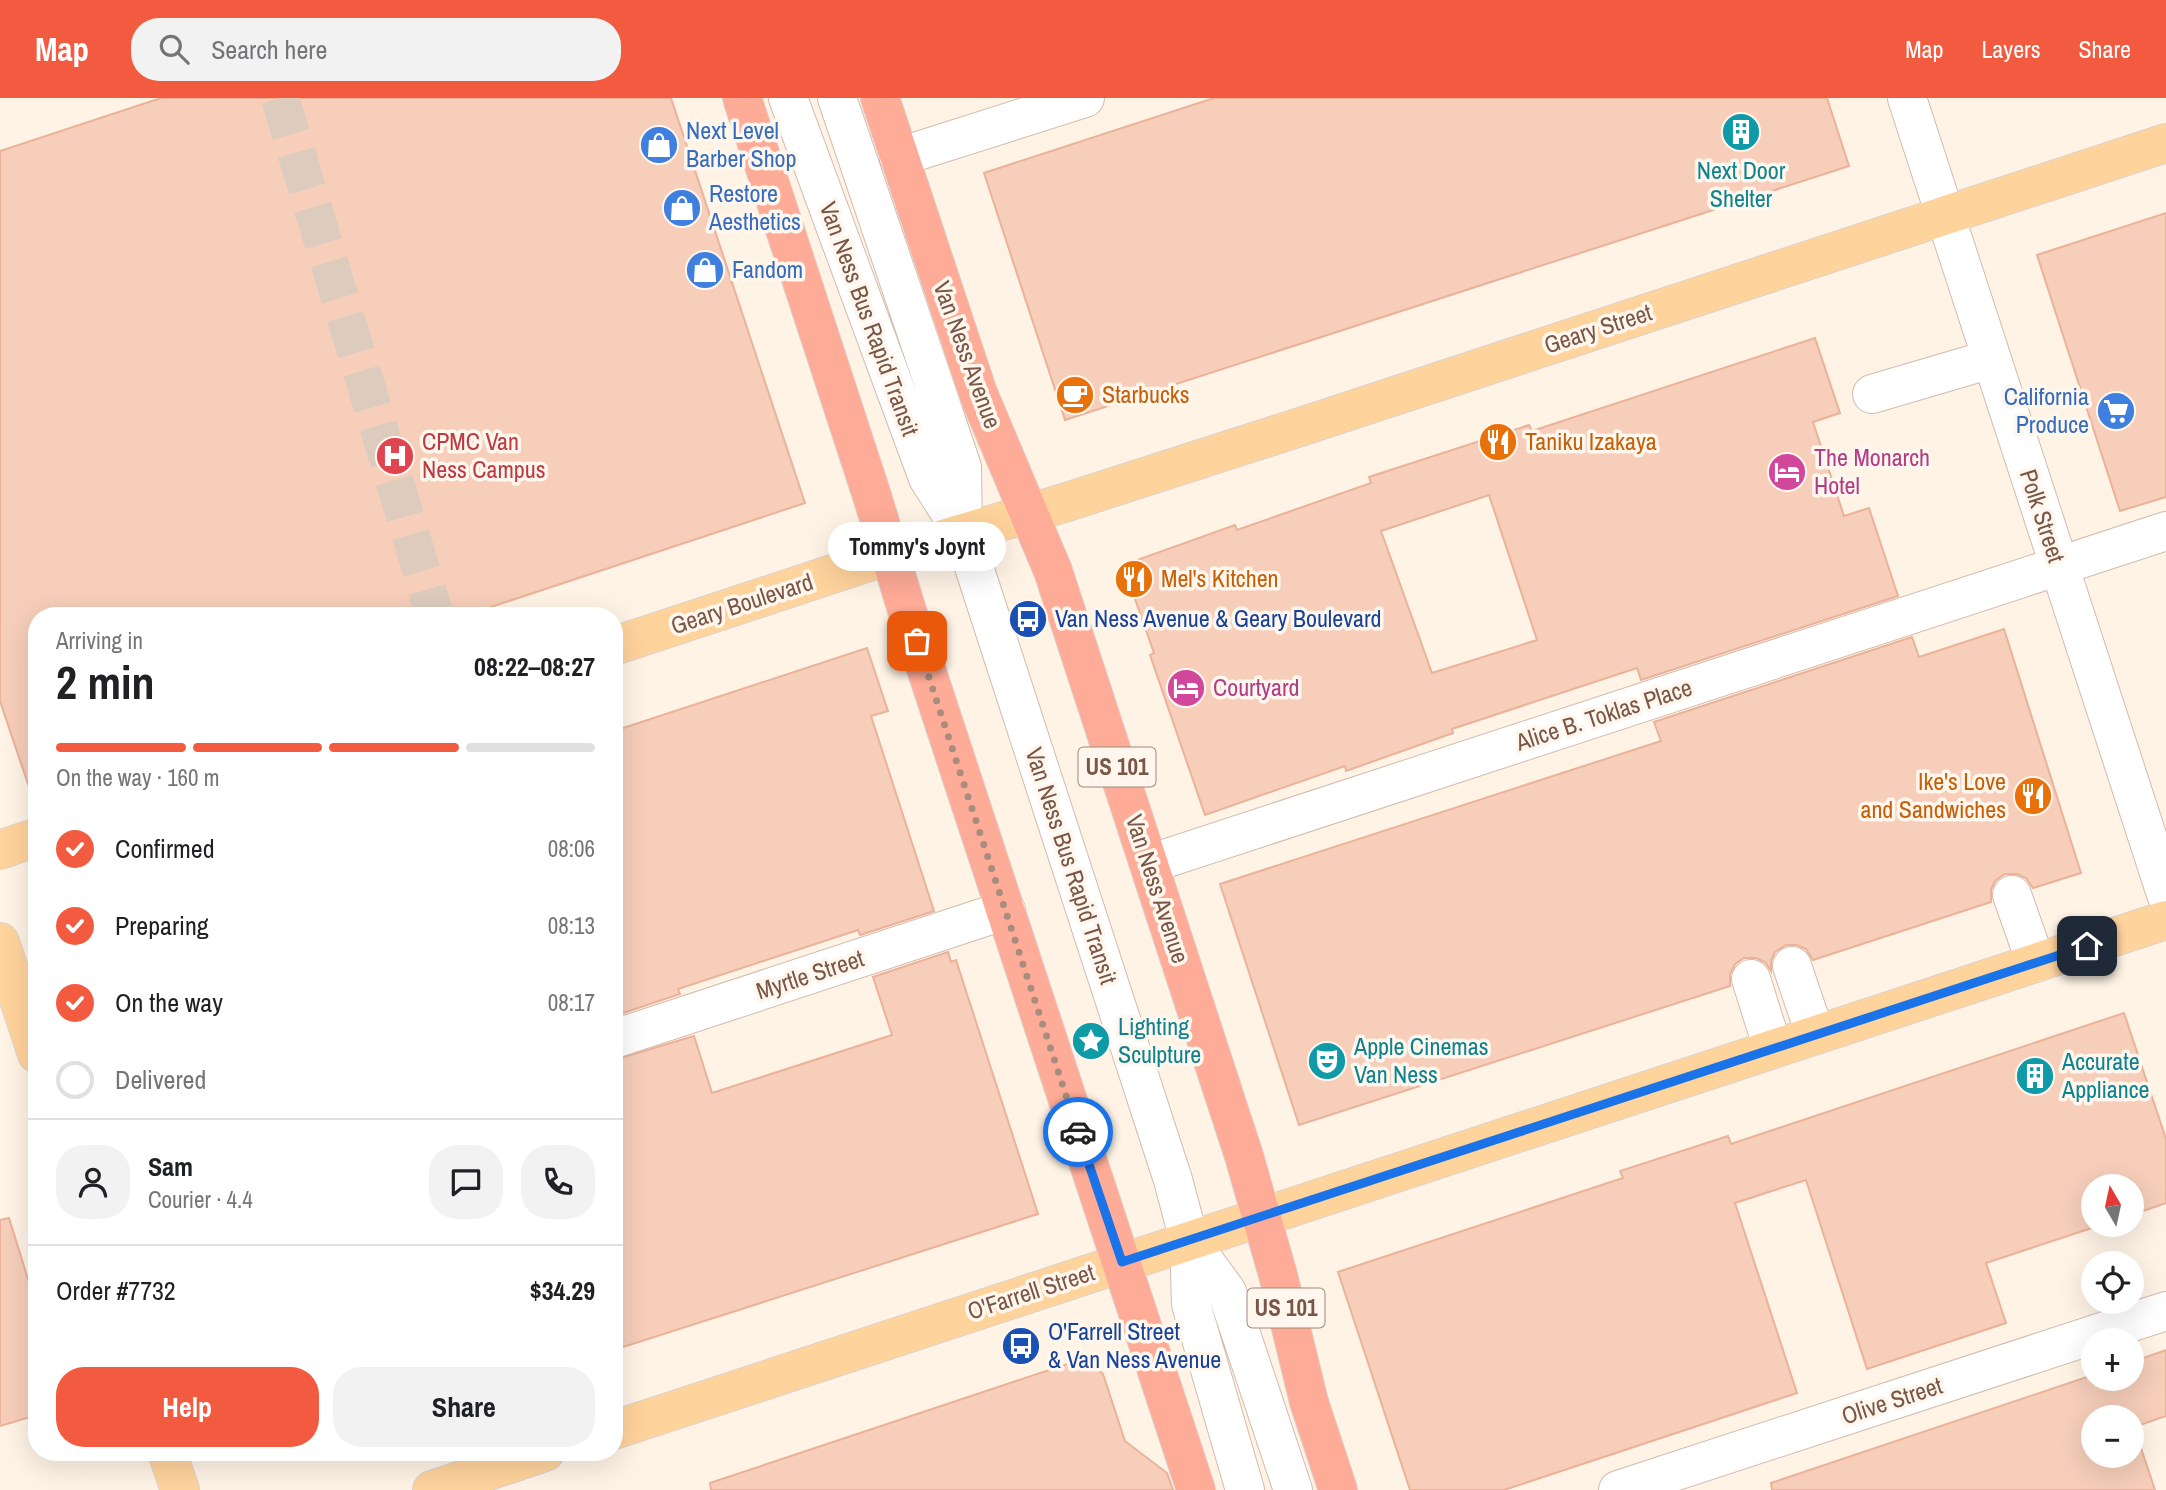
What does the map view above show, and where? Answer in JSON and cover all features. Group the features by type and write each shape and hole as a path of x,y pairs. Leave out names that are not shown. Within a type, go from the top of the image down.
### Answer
{"highway":[{"path":"742,98 1196,1490"},
{"name":"Van Ness Avenue","path":"880,98 978,393 1053,571 1262,1215 1309,1402 1338,1490"}],"main road":[{"name":"Geary Street","path":"1030,513 2166,144"},
{"name":"Geary Boulevard","path":"623,643 891,555 1030,513"},
{"path":"0,850 28,840"},
{"name":"O'Farrell Street","path":"623,1427 2166,920"},
{"path":"0,942 28,1027"},
{"path":"170,1461 180,1490"},
{"path":"432,1490 518,1461"}],"street":[{"name":"Van Ness Bus Rapid Transit","path":"788,98 928,478 963,533 1163,1147 1189,1240 1191,1304 1245,1490"},
{"name":"Van Ness Bus Rapid Transit","path":"837,98 962,467 963,533"},
{"path":"899,158 1085,98"},
{"name":"Polk Street","path":"1907,98 2166,894"},
{"path":"1872,394 1991,359"},
{"path":"2059,566 2166,531"},
{"name":"Alice B. Toklas Place","path":"1149,864 2059,566"},
{"path":"2012,895 2036,963"},
{"name":"Myrtle Street","path":"623,1036 1006,910"},
{"path":"1792,966 1815,1034"},
{"path":"1751,979 1773,1049"},
{"name":"Van Ness Bus Rapid Transit","path":"1189,1240 1227,1292 1293,1490"},
{"name":"Olive Street","path":"1618,1490 2166,1311"}],"building":[{"name":"CPMC Van Ness Campus","path":"161,98 671,98 805,503 491,607 28,607 28,784 0,701 0,151"},
{"path":"1214,98 1827,98 1849,166 1065,420 984,173"},
{"path":"2166,213 2166,497 2120,511 2037,255"},
{"path":"1815,338 1840,413 1813,422 1844,516 1869,508 1898,596 1641,680 1637,668 1452,729 1453,733 1346,771 1345,766 1205,815 1150,655 1154,653 1123,565 1235,525 1237,530 1371,483 1369,477 1529,425 1532,431","holes":["1489,495 1537,640 1432,673 1381,531"]},
{"path":"2004,629 2081,873 2033,888 2026,878 2017,874 2005,874 1995,881 1991,890 1991,902 1813,960 1806,949 1797,945 1786,945 1775,952 1771,971 1765,962 1756,958 1744,958 1735,964 1730,974 1730,986 1299,1125 1220,884 1661,741 1654,722 1912,637 1919,657"},
{"path":"867,648 888,711 871,716 934,911 860,935 858,930 678,989 680,994 623,1013 623,728"},
{"path":"948,952 951,962 956,960 1038,1214 623,1347 623,1057 694,1036 712,1093 892,1035 873,977"},
{"path":"2124,1013 2166,1139 2166,1203 2144,1211 2144,1174 2081,1174 2081,1232 1986,1263 2006,1323 1867,1369 1806,1180 1735,1203 1797,1393 1504,1490 1410,1490 1338,1272 1623,1178 1620,1171 1728,1136 1731,1144"},
{"path":"9,1218 28,1279 28,1418 0,1426 0,1220"},
{"path":"2166,1350 2166,1416 2144,1424 2144,1405 2081,1405 2081,1468 2144,1468 2144,1457 2155,1490 1772,1490 1771,1483 2081,1379 2081,1391 2144,1391 2144,1358"},
{"path":"1079,1360 1093,1365 1103,1374 1125,1441 1167,1473 1173,1490 711,1490 710,1483"}],"tunnel":[{"path":"280,98 432,607"}],"way so far":[{"path":"917,641 1078,1132"}],"place":[{"name":"Next Door Shelter","path":"1741,132"},
{"name":"Next Level Barber Shop","path":"659,145"},
{"name":"Restore Aesthetics","path":"682,208"},
{"name":"Fandom","path":"705,270"},
{"name":"Starbucks","path":"1075,395"},
{"name":"California Produce","path":"2116,411"},
{"name":"Taniku Izakaya","path":"1498,442"},
{"name":"CPMC Van Ness Campus","path":"395,456"},
{"name":"The Monarch Hotel","path":"1787,472"},
{"name":"Mel's Kitchen","path":"1134,579"},
{"name":"Van Ness Avenue & Geary Boulevard","path":"1028,619"},
{"name":"Tommy's Joynt","path":"917,641"},
{"name":"Courtyard","path":"1186,688"},
{"name":"Ike's Love and Sandwiches","path":"2033,796"},
{"name":"Lighting Sculpture","path":"1091,1041"},
{"name":"Apple Cinemas Van Ness","path":"1327,1061"},
{"name":"Accurate Appliance","path":"2035,1076"},
{"name":"O'Farrell Street & Van Ness Avenue","path":"1021,1346"}],"route":[{"path":"1078,1132 1122,1262 2087,946"}]}
